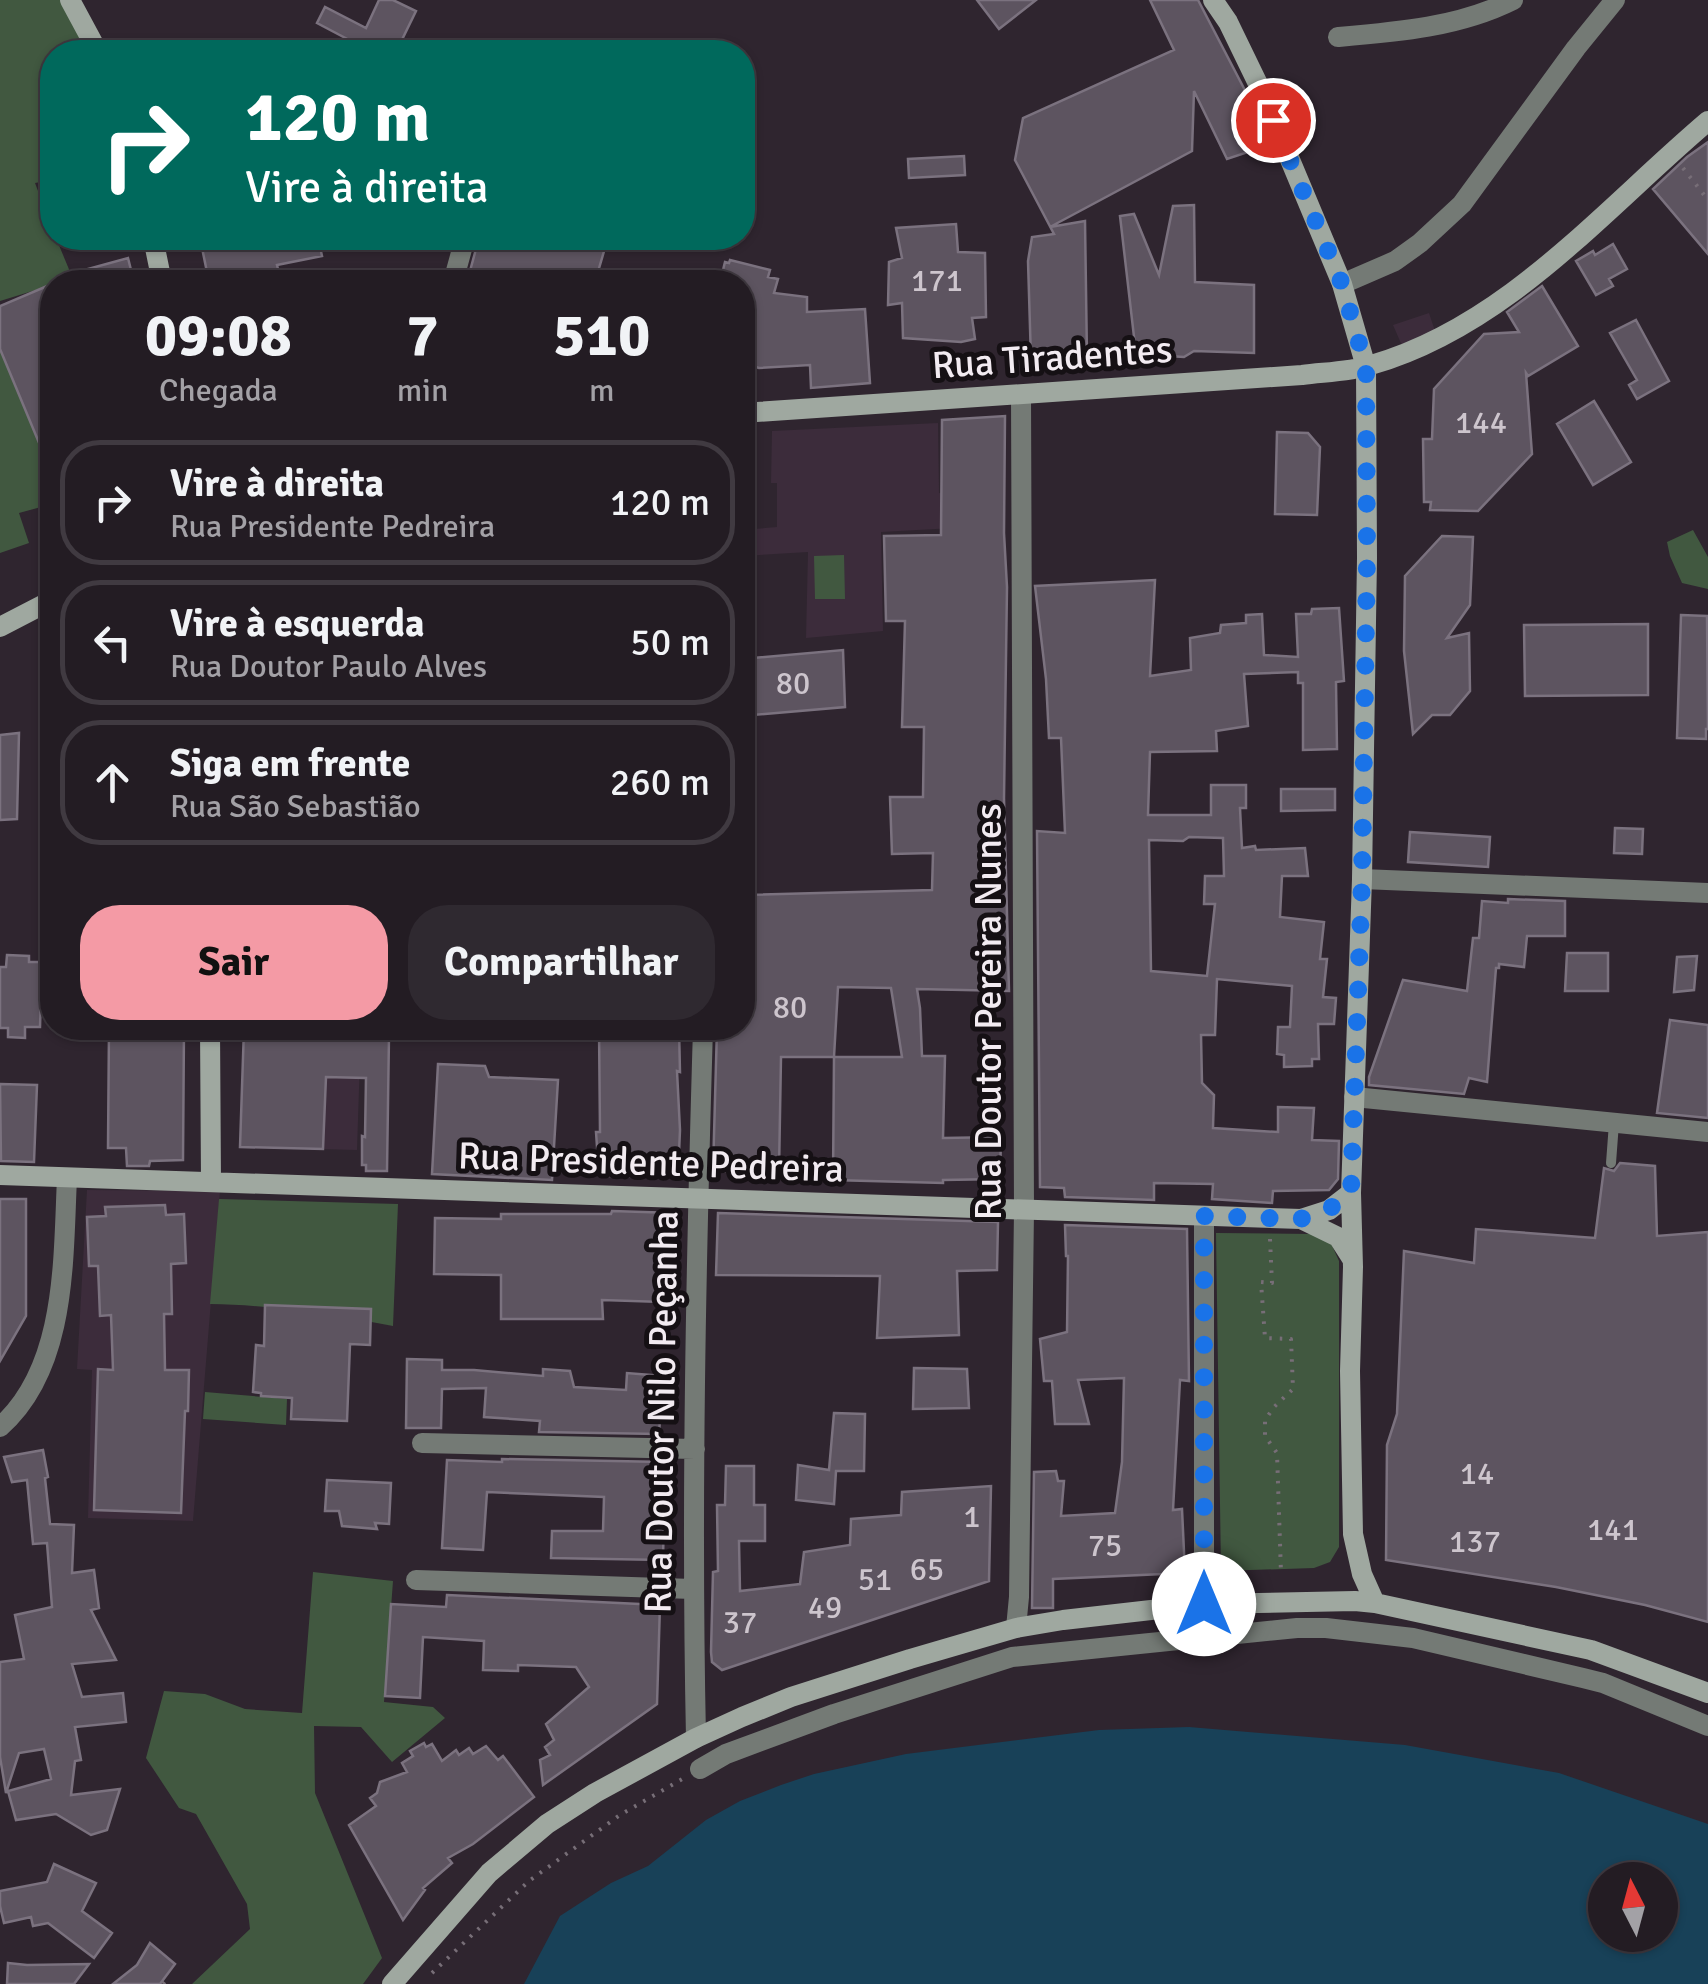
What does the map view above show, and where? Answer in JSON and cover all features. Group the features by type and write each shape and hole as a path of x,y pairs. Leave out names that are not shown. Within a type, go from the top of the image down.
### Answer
{"main road":[{"path":"70,0 92,40"},
{"path":"1213,0 1260,88 1342,284 1366,367 1362,879 1351,1192 1350,1370 1353,1534 1362,1574 1375,1603"},
{"name":"Rua Tiradentes","path":"755,412 1302,375 1366,367 1428,344 1515,291 1708,121"},
{"path":"0,627 40,606"},
{"path":"210,1040 211,1182"},
{"name":"Rua Presidente Pedreira","path":"0,1175 1300,1219 1328,1210 1351,1192"},
{"name":"Rua Presidente Pedreira","path":"1300,1219 1338,1238 1352,1260"},
{"path":"392,1984 489,1873 547,1824 579,1804 696,1738 791,1697 1016,1628 1204,1604 1355,1601 1591,1650 1708,1694"}],"street":[{"path":"1338,37 1406,31 1458,20 1513,0"},
{"path":"1342,284 1395,261 1462,204 1614,0"},
{"name":"Rua Doutor Pereira Nunes","path":"1016,1628 1024,1210 1022,395"},
{"path":"1362,879 1708,893"},
{"name":"Rua Doutor Nilo Peçanha","path":"696,1738 693,1590 703,1040"},
{"path":"1354,1097 1708,1132"},
{"path":"0,1427 36,1382 51,1338 62,1269 67,1178"},
{"path":"1204,1216 1204,1604"},
{"path":"422,1443 695,1449"},
{"path":"416,1580 693,1590"},
{"path":"700,1769 726,1754 834,1714 1012,1656 1296,1628 1414,1638 1583,1678 1708,1726"}],"lane":[{"path":"1610,1163 1614,1123"}],"path":[{"path":"1688,174 1708,200"},
{"path":"1270,1233 1272,1283 1261,1282 1266,1338 1291,1339 1293,1390 1265,1420 1265,1436 1276,1453 1281,1573"},
{"path":"430,1974 529,1880 620,1815 700,1769"}],"shaded area":[{"path":"1429,313 1435,331 1403,348 1393,325"},
{"path":"938,423 939,493 953,494 954,528 881,532 883,631 806,638 808,552 755,555 755,529 777,527 777,483 771,483 772,431"},
{"path":"244,1040 361,1040 357,1150 240,1147"},
{"path":"87,1190 220,1191 193,1521 88,1518 92,1370 77,1369"}],"green space":[{"path":"0,0 75,0 101,40 40,40 40,182 35,183 40,196 40,250 61,250 69,270 40,270 40,289 0,301"},
{"path":"0,338 40,434 40,507 19,513 29,543 0,553"},
{"path":"1693,530 1708,557 1708,589 1682,583 1670,556 1667,542"},
{"path":"844,555 845,599 815,599 814,556"},
{"path":"219,1199 398,1204 393,1326 302,1311 210,1304"},
{"path":"1216,1233 1311,1234 1330,1241 1339,1261 1339,1547 1330,1562 1314,1568 1221,1571"},
{"path":"205,1392 287,1399 286,1425 203,1419"},
{"path":"313,1572 393,1581 384,1702 433,1707 445,1718 392,1762 361,1727 314,1726 315,1793 382,1958 363,1984 192,1984 250,1929 247,1904 196,1814 179,1808 146,1758 164,1691 205,1694 245,1709 302,1713"}],"water":[{"path":"1189,1727 1405,1745 1559,1773 1708,1824 1708,1984 524,1984 560,1916 611,1883 648,1866 706,1820 740,1801 814,1774 906,1754 1099,1730"}],"building":[{"path":"379,0 393,0 416,11 402,40 349,40 317,23 325,7 366,28"},
{"path":"977,0 1036,0 999,29"},
{"path":"1150,0 1198,0 1269,145 1227,159 1194,91 1192,151 1050,227 1015,160 1023,118 1174,50"},
{"path":"1708,142 1708,254 1653,189"},
{"path":"964,156 965,175 909,178 908,159"},
{"path":"1194,205 1195,282 1254,285 1254,353 1194,351 1184,357 1136,354 1120,216 1134,214 1159,275 1173,206"},
{"path":"1085,221 1087,358 1031,360 1028,261 1032,237 1054,234 1050,227"},
{"path":"956,224 958,252 985,253 986,317 972,318 975,339 961,342 903,338 902,303 888,305 889,262 902,258 896,228"},
{"path":"1613,244 1627,269 1609,279 1613,286 1596,295 1576,261"},
{"path":"202,250 321,250 322,256 277,265 278,270 207,270"},
{"path":"476,250 604,250 599,270 470,270"},
{"path":"128,258 131,270 84,270"},
{"path":"730,260 770,270 768,277 778,279 774,293 807,297 807,312 865,309 870,383 811,388 810,365 755,367 755,270 723,270 725,262"},
{"path":"1542,286 1578,346 1528,376 1526,373 1532,454 1478,511 1430,510 1431,502 1424,502 1423,439 1432,439 1434,389 1484,334 1519,332 1507,312"},
{"path":"40,289 40,445 0,349 0,306"},
{"path":"1636,320 1669,381 1637,399 1629,385 1637,380 1610,333"},
{"path":"1594,401 1631,462 1593,485 1557,424"},
{"path":"1005,416 1004,798 1009,991 917,989 922,1056 945,1056 943,1138 1001,1137 1000,1179 943,1183 833,1180 834,1057 781,1057 779,1172 713,1171 717,1040 755,1040 755,895 932,890 933,853 892,854 890,797 923,797 924,727 902,727 905,621 886,621 884,536 941,535 942,420","holes":["838,987 891,988 902,1057 834,1057"]},
{"path":"1277,432 1308,433 1320,447 1317,515 1275,514"},
{"path":"1442,536 1473,537 1470,605 1447,638 1469,633 1470,691 1450,715 1432,715 1413,734 1404,651 1405,576"},
{"path":"1155,580 1150,676 1191,670 1190,638 1220,633 1221,625 1246,623 1246,615 1262,614 1264,655 1298,657 1296,614 1339,608 1344,681 1336,682 1337,749 1303,750 1303,683 1298,683 1298,672 1244,674 1248,726 1216,731 1217,751 1150,752 1148,815 1211,815 1211,785 1246,785 1246,808 1240,808 1242,848 1305,848 1308,876 1282,876 1280,917 1324,922 1320,959 1327,959 1323,997 1336,998 1334,1024 1318,1024 1319,1059 1312,1059 1312,1066 1284,1067 1284,1055 1277,1054 1278,1027 1290,1027 1292,986 1217,979 1215,1035 1201,1035 1202,1083 1214,1095 1213,1128 1278,1132 1278,1107 1314,1108 1312,1140 1339,1141 1338,1179 1329,1190 1273,1191 1272,1203 1212,1199 1213,1184 1154,1183 1154,1200 1065,1197 1064,1188 1040,1187 1037,831 1065,833 1061,738 1049,738 1035,586","holes":["1223,838 1224,876 1205,876 1204,904 1215,904 1207,976 1151,971 1149,840"]},
{"path":"1681,615 1707,616 1706,739 1677,738"},
{"path":"1648,624 1648,695 1525,696 1524,625"},
{"path":"843,650 845,707 755,715 755,658"},
{"path":"19,733 17,819 0,820 0,735"},
{"path":"1281,789 1335,789 1335,810 1281,811"},
{"path":"1615,828 1643,829 1642,854 1614,853"},
{"path":"1410,832 1490,837 1488,867 1408,862"},
{"path":"1508,899 1565,901 1565,936 1527,936 1524,967 1499,964 1496,968 1487,1082 1469,1078 1464,1094 1369,1085 1403,980 1467,991 1473,938 1479,938 1482,901 1508,903"},
{"path":"1567,953 1608,953 1608,991 1565,991"},
{"path":"7,955 29,956 29,962 40,962 40,1027 25,1027 25,1038 8,1037 8,1028 0,1028 0,967 6,967"},
{"path":"1697,956 1694,990 1674,992 1677,957"},
{"path":"1670,1020 1708,1025 1708,1118 1657,1113"},
{"path":"109,1040 184,1040 183,1160 127,1166 126,1148 108,1148"},
{"path":"244,1040 389,1040 387,1171 366,1171 366,1165 362,1165 366,1078 326,1077 323,1149 240,1147"},
{"path":"599,1040 679,1040 678,1176 599,1176 596,1132 600,1132"},
{"path":"438,1064 485,1066 489,1077 558,1080 552,1180 432,1174"},
{"path":"0,1084 37,1085 34,1162 1,1161"},
{"path":"1620,1163 1655,1166 1657,1236 1708,1232 1708,1622 1556,1587 1386,1560 1387,1445 1397,1414 1404,1251 1474,1263 1476,1229 1595,1238 1604,1168 1614,1171"},
{"path":"0,1199 26,1199 26,1316 0,1361"},
{"path":"165,1205 166,1215 184,1214 186,1263 171,1264 172,1314 164,1314 165,1370 189,1370 181,1513 94,1510 98,1369 113,1370 111,1315 100,1316 98,1266 89,1266 87,1217 106,1216 105,1207"},
{"path":"675,1213 674,1233 664,1233 662,1302 602,1300 603,1319 501,1319 501,1275 434,1274 435,1218 501,1219 501,1214"},
{"path":"718,1213 998,1222 997,1270 957,1271 959,1335 877,1338 880,1276 716,1275"},
{"path":"1065,1225 1187,1229 1189,1381 1180,1380 1173,1510 1182,1509 1185,1573 1053,1579 1053,1608 1032,1608 1034,1472 1056,1471 1058,1481 1064,1481 1061,1516 1115,1513 1122,1462 1124,1378 1078,1380 1089,1424 1055,1424 1052,1381 1044,1381 1040,1339 1067,1332"},
{"path":"265,1305 371,1309 370,1345 350,1344 347,1421 291,1419 292,1398 253,1392 256,1345 264,1346"},
{"path":"407,1359 442,1360 442,1370 543,1376 543,1369 570,1371 574,1387 626,1390 627,1373 663,1376 659,1434 539,1432 540,1421 484,1417 486,1388 442,1389 441,1428 406,1428"},
{"path":"914,1368 967,1369 969,1408 913,1409"},
{"path":"834,1413 865,1414 864,1471 836,1471 834,1504 796,1500 798,1465 829,1470"},
{"path":"43,1450 50,1524 74,1525 72,1573 94,1570 99,1608 91,1610 116,1660 72,1664 82,1697 123,1693 126,1722 75,1727 81,1760 75,1761 71,1795 120,1789 107,1830 91,1835 56,1814 16,1820 8,1791 51,1779 44,1749 19,1753 6,1793 0,1757 0,1662 24,1659 15,1615 52,1607 47,1543 33,1544 27,1480 12,1482 4,1457"},
{"path":"447,1460 665,1462 663,1560 551,1558 552,1531 603,1531 604,1497 487,1492 483,1550 442,1548"},
{"path":"726,1466 754,1466 754,1505 765,1505 765,1541 739,1541 740,1591 800,1584 804,1552 850,1545 851,1519 901,1515 902,1492 991,1486 989,1581 722,1670 712,1662 711,1652 713,1572 718,1571 717,1505 725,1505"},
{"path":"327,1480 391,1483 389,1524 375,1523 377,1529 342,1526 339,1511 325,1511"},
{"path":"447,1595 660,1605 657,1704 543,1785 540,1760 550,1755 545,1747 554,1740 546,1724 589,1687 576,1667 518,1665 518,1671 483,1670 484,1641 423,1637 420,1698 385,1696 391,1604 446,1607"},
{"path":"424,1743 426,1747 432,1744 442,1761 456,1750 459,1755 469,1748 473,1754 486,1746 498,1760 503,1756 534,1797 473,1844 448,1858 452,1863 423,1888 403,1920 349,1825 376,1806 370,1798 377,1793 380,1782 407,1772 402,1763 413,1756 410,1751"},
{"path":"54,1864 96,1883 82,1911 112,1933 94,1958 48,1923 33,1926 31,1917 4,1923 0,1891 47,1882"},
{"path":"150,1943 175,1964 160,1984 113,1984 137,1965"},
{"path":"8,1963 89,1964 74,1984 7,1984"}],"route":[{"path":"1204,1604 1204,1216 1300,1219 1328,1210 1351,1192 1362,879 1366,367 1342,284 1273,120"}]}
